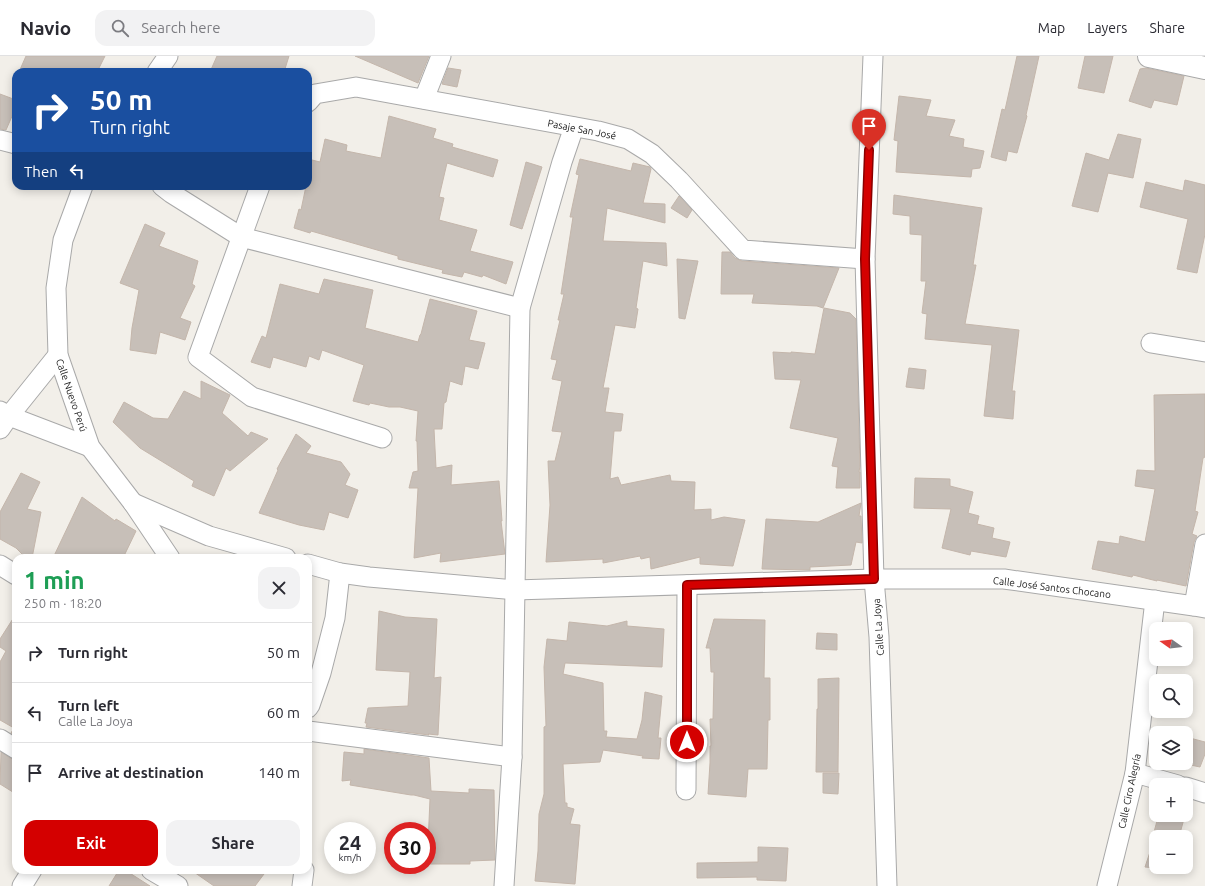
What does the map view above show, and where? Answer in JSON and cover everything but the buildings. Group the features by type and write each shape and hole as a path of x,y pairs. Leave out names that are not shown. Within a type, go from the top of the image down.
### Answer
{"street":[{"path":"160,68 168,56"},
{"path":"424,99 441,56"},
{"name":"Calle La Joya","path":"873,56 865,259 874,579 879,637 887,886"},
{"path":"1149,56 1205,68"},
{"name":"Pasaje San José","path":"312,97 315,94 356,87 598,131 628,139 652,154 679,180 743,250 865,259"},
{"path":"504,886 512,757 520,308 562,162 574,127"},
{"path":"0,140 12,143"},
{"name":"Calle Nuevo Perú","path":"82,190 63,240 56,288 58,355 90,447 133,503 167,554"},
{"path":"167,190 241,237 520,308"},
{"path":"259,190 198,356 252,397 382,438"},
{"path":"1151,343 1205,352"},
{"path":"58,355 3,419 90,447"},
{"path":"133,503 209,536 272,554"},
{"path":"1200,607 1205,544"},
{"path":"0,565 12,572"},
{"name":"Calle José Santos Chocano","path":"312,565 340,573 515,590 874,579 1004,579 1200,607"},
{"path":"312,700 321,673 335,618 340,573"},
{"path":"686,790 687,585"},
{"name":"Calle Ciro Alegría","path":"1107,886 1135,773 1155,600"},
{"path":"312,732 512,757"},
{"path":"0,739 12,746"},
{"path":"1135,773 1153,778"},
{"path":"1193,789 1205,792"},
{"path":"22,886 30,874"},
{"path":"158,874 178,886"},
{"path":"302,886 304,874"}],"route":[{"path":"687,742 687,585 874,579 865,259 869,150"}]}
